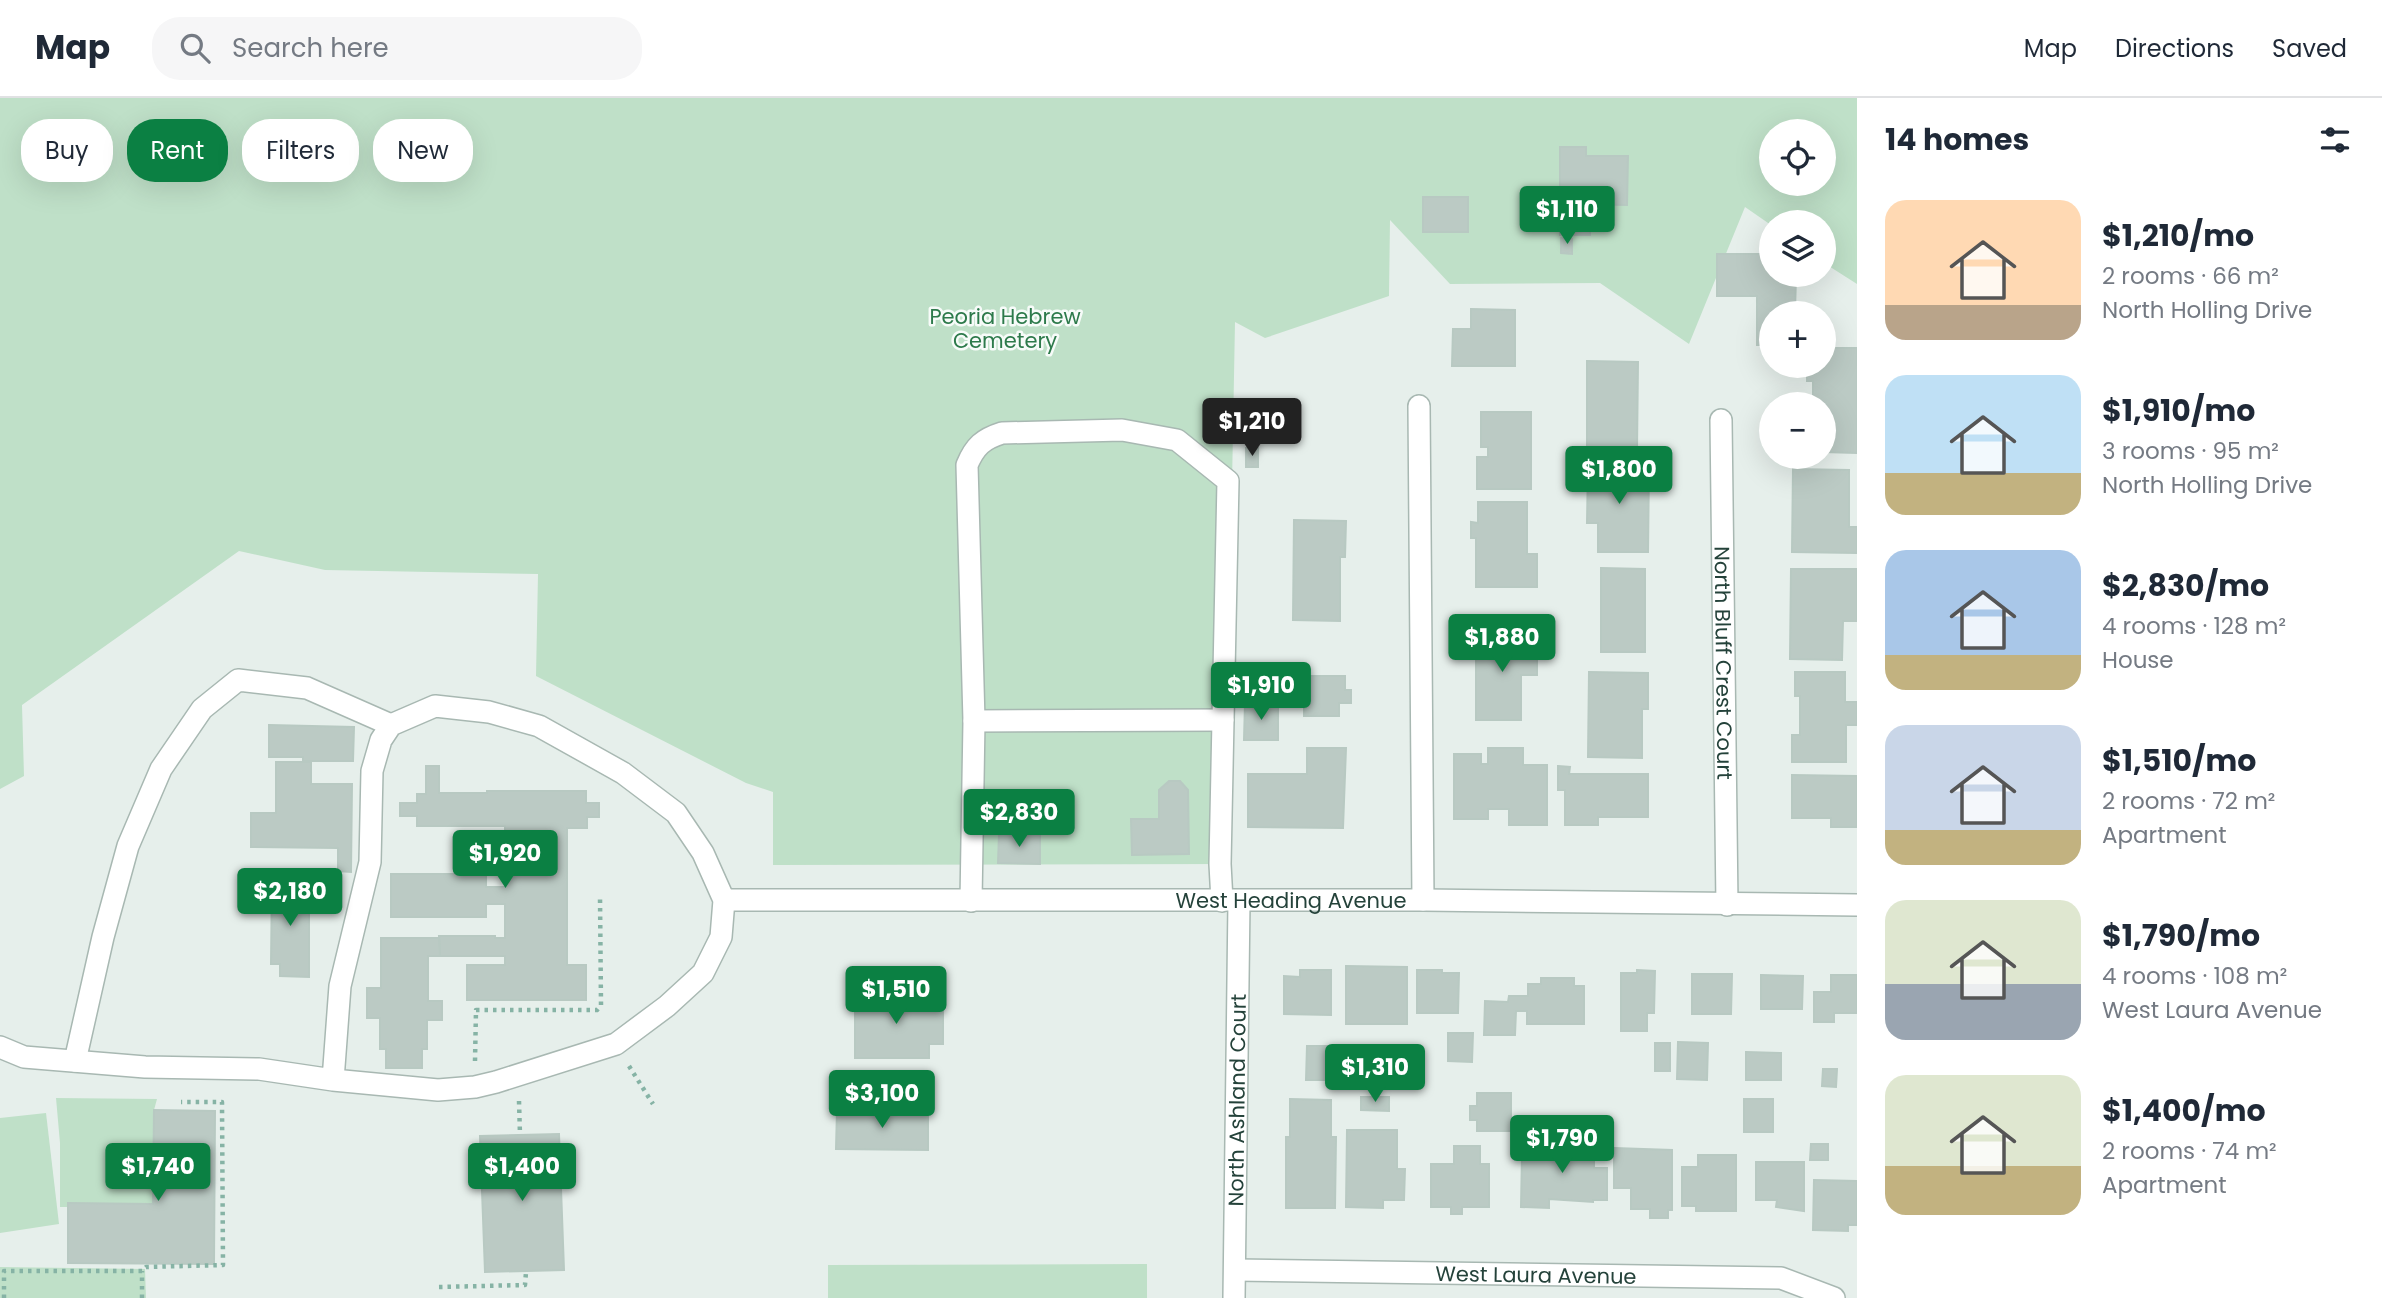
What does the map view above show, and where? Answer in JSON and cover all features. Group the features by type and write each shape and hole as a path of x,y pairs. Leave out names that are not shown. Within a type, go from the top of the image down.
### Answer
{"street":[{"path":"1419,406 1423,900"},
{"name":"North Bluff Crest Court","path":"1721,420 1727,905"},
{"name":"North Ashland Court","path":"974,721 967,465 973,449 986,438 1002,433 1122,430 1177,440 1228,481 1220,864 1230,901 1234,1298"},
{"path":"75,1061 103,937 128,846 161,769 202,709 238,680 307,688 391,725"},
{"path":"0,1047 24,1056 145,1067 259,1069 333,1080 438,1090 475,1087 519,1076 616,1044 667,1006 703,973 721,937 724,900 703,853 676,813 623,773 539,726 489,712 435,706 391,725 381,740 372,771 370,862 340,986 333,1080"},
{"path":"971,901 974,721 1223,720"},
{"name":"West Heading Avenue","path":"724,900 1423,900 1857,905"},
{"name":"West Laura Avenue","path":"1235,1269 1781,1278 1835,1298"}],"path":[{"path":"475,1087 476,1010 597,1010 601,1005 600,897"},
{"path":"519,1076 520,1135"},
{"path":"4,1298 4,1271 142,1271 146,1267 223,1265 222,1102 181,1102"},
{"path":"142,1271 142,1298"},
{"path":"439,1287 525,1285 526,1272"}],"green space":[{"name":"Peoria Hebrew Cemetery","path":"0,98 1857,98 1857,284 1836,271 1836,210 1759,210 1759,217 1745,207 1689,344 1600,283 1450,284 1390,220 1389,296 1265,338 1235,322 1225,864 773,865 773,792 746,783 536,676 538,574 325,570 239,551 22,705 24,776 0,789"},
{"path":"56,1098 157,1099 154,1110 153,1204 69,1203 68,1207 60,1207 60,1143"},
{"path":"46,1113 59,1224 0,1233 0,1118"},
{"path":"1147,1264 1147,1298 828,1298 828,1265"},
{"path":"0,1267 145,1269 146,1298 0,1298"}],"building":[{"path":"1560,147 1586,147 1586,156 1628,156 1627,205 1577,204 1578,193 1560,193"},
{"path":"1423,197 1468,197 1468,232 1423,232"},
{"path":"1560,206 1590,206 1590,235 1560,235"},
{"path":"1561,238 1572,239 1572,254 1561,253"},
{"path":"1717,254 1759,254 1759,287 1796,287 1795,301 1759,301 1759,345 1757,296 1717,296"},
{"path":"1471,309 1515,310 1515,366 1452,366 1453,329 1471,329"},
{"path":"1836,348 1857,348 1857,453 1836,452 1836,392 1813,392 1813,381 1807,381 1807,378 1836,378"},
{"path":"1587,361 1638,362 1637,450 1587,450"},
{"path":"1481,412 1531,412 1531,489 1477,489 1477,457 1488,457 1488,447 1481,447"},
{"path":"1246,448 1258,448 1258,467 1246,467"},
{"path":"1588,464 1649,465 1648,552 1598,552 1598,523 1587,523"},
{"path":"1793,469 1849,470 1849,527 1857,527 1857,553 1792,552"},
{"path":"1478,502 1527,502 1527,554 1537,554 1537,587 1476,587 1476,538 1471,538 1471,522 1478,523"},
{"path":"1294,520 1346,521 1345,557 1340,557 1340,621 1293,620"},
{"path":"1601,568 1645,569 1645,652 1601,652"},
{"path":"1791,569 1857,569 1857,621 1843,621 1842,660 1790,659"},
{"path":"1476,632 1521,632 1521,642 1537,642 1537,675 1521,675 1521,720 1476,720"},
{"path":"1535,633 1552,633 1552,641 1535,641"},
{"path":"1589,672 1648,673 1648,709 1642,709 1642,758 1588,757"},
{"path":"1795,672 1845,672 1845,702 1857,702 1857,725 1846,725 1846,762 1792,762 1792,735 1800,735 1800,696 1795,696"},
{"path":"1304,676 1345,676 1345,690 1351,690 1351,703 1339,703 1339,716 1304,716"},
{"path":"1245,703 1278,703 1278,740 1244,740"},
{"path":"269,725 354,727 353,761 303,761 303,757 269,757"},
{"path":"1307,748 1346,748 1343,828 1248,827 1248,774 1307,774"},
{"path":"1488,748 1523,748 1523,765 1547,765 1547,825 1509,825 1509,809 1488,809 1488,819 1454,819 1454,754 1481,754 1481,764 1488,764"},
{"path":"276,762 311,762 311,784 352,784 351,872 338,871 338,848 251,847 251,813 276,813"},
{"path":"426,766 439,766 439,793 586,791 586,803 599,803 599,817 587,817 587,828 567,828 567,965 586,965 586,1000 467,1000 467,965 505,965 505,956 440,956 439,936 505,938 505,904 486,904 486,917 391,917 391,874 486,874 486,887 505,887 505,826 417,826 417,816 400,816 400,803 417,803 417,794 426,794"},
{"path":"1558,766 1570,767 1569,774 1648,774 1648,817 1598,817 1598,825 1565,825 1565,790 1558,790"},
{"path":"1792,775 1857,776 1857,827 1831,827 1831,818 1792,818"},
{"path":"1169,781 1180,781 1188,790 1189,854 1132,855 1131,819 1159,819 1159,790"},
{"path":"999,834 1040,835 1040,864 998,863"},
{"path":"272,880 301,880 301,888 309,888 309,977 280,976 280,964 271,964"},
{"path":"381,938 439,938 440,956 428,956 428,1001 442,1001 442,1020 427,1020 427,1049 422,1049 422,1068 386,1068 386,1049 380,1049 380,1018 367,1018 367,988 381,988"},
{"path":"1346,966 1407,967 1407,1024 1346,1024"},
{"path":"1300,970 1331,970 1331,1015 1284,1014 1284,976 1300,977"},
{"path":"1417,970 1459,973 1458,1013 1417,1013"},
{"path":"1637,970 1655,971 1654,1013 1647,1013 1647,1031 1621,1031 1621,973 1637,973"},
{"path":"1692,974 1732,974 1731,1014 1692,1014"},
{"path":"1761,975 1803,976 1802,1009 1761,1009"},
{"path":"1831,975 1857,975 1857,1013 1834,1013 1834,1022 1814,1022 1814,992 1831,992"},
{"path":"1541,978 1574,978 1574,986 1584,986 1584,1024 1527,1024 1527,1011 1516,1011 1515,1035 1484,1035 1485,1001 1508,1002 1509,996 1528,996 1528,984 1541,984"},
{"path":"855,995 930,995 930,1010 943,1010 943,1044 929,1044 929,1058 855,1058"},
{"path":"1448,1033 1473,1033 1472,1062 1448,1061"},
{"path":"1678,1042 1708,1043 1707,1080 1677,1079"},
{"path":"1655,1043 1670,1043 1670,1071 1655,1071"},
{"path":"1307,1046 1335,1046 1334,1080 1306,1080"},
{"path":"1746,1052 1781,1053 1781,1080 1746,1080"},
{"path":"1823,1069 1837,1069 1836,1087 1822,1086"},
{"path":"1477,1093 1511,1093 1511,1131 1477,1131 1477,1120 1470,1120 1470,1106 1477,1106"},
{"path":"1361,1097 1389,1097 1389,1111 1361,1110"},
{"path":"1290,1099 1331,1100 1331,1137 1336,1137 1335,1208 1286,1208 1286,1137 1290,1137"},
{"path":"1744,1099 1773,1099 1773,1132 1744,1132"},
{"path":"154,1110 215,1111 214,1264 68,1263 68,1203 153,1204"},
{"path":"837,1110 928,1111 928,1150 836,1149"},
{"path":"1347,1130 1397,1130 1397,1169 1405,1169 1404,1200 1383,1200 1383,1208 1346,1207"},
{"path":"559,1134 564,1270 485,1272 480,1136"},
{"path":"1590,1140 1590,1156 1594,1156 1594,1168 1607,1168 1607,1200 1593,1202 1549,1199 1549,1208 1521,1207 1522,1155 1543,1155 1543,1141"},
{"path":"1811,1144 1828,1144 1828,1160 1810,1160"},
{"path":"1454,1146 1480,1146 1480,1164 1489,1164 1489,1207 1462,1207 1462,1214 1451,1214 1451,1207 1431,1207 1431,1164 1454,1164"},
{"path":"1614,1148 1672,1150 1672,1210 1668,1210 1668,1218 1650,1218 1650,1209 1631,1209 1631,1188 1614,1188"},
{"path":"1698,1155 1736,1155 1736,1211 1696,1211 1696,1206 1682,1206 1682,1167 1698,1167"},
{"path":"1756,1162 1804,1162 1804,1211 1776,1207 1777,1200 1756,1200"},
{"path":"1814,1180 1857,1181 1857,1225 1848,1225 1848,1231 1813,1230"}]}
